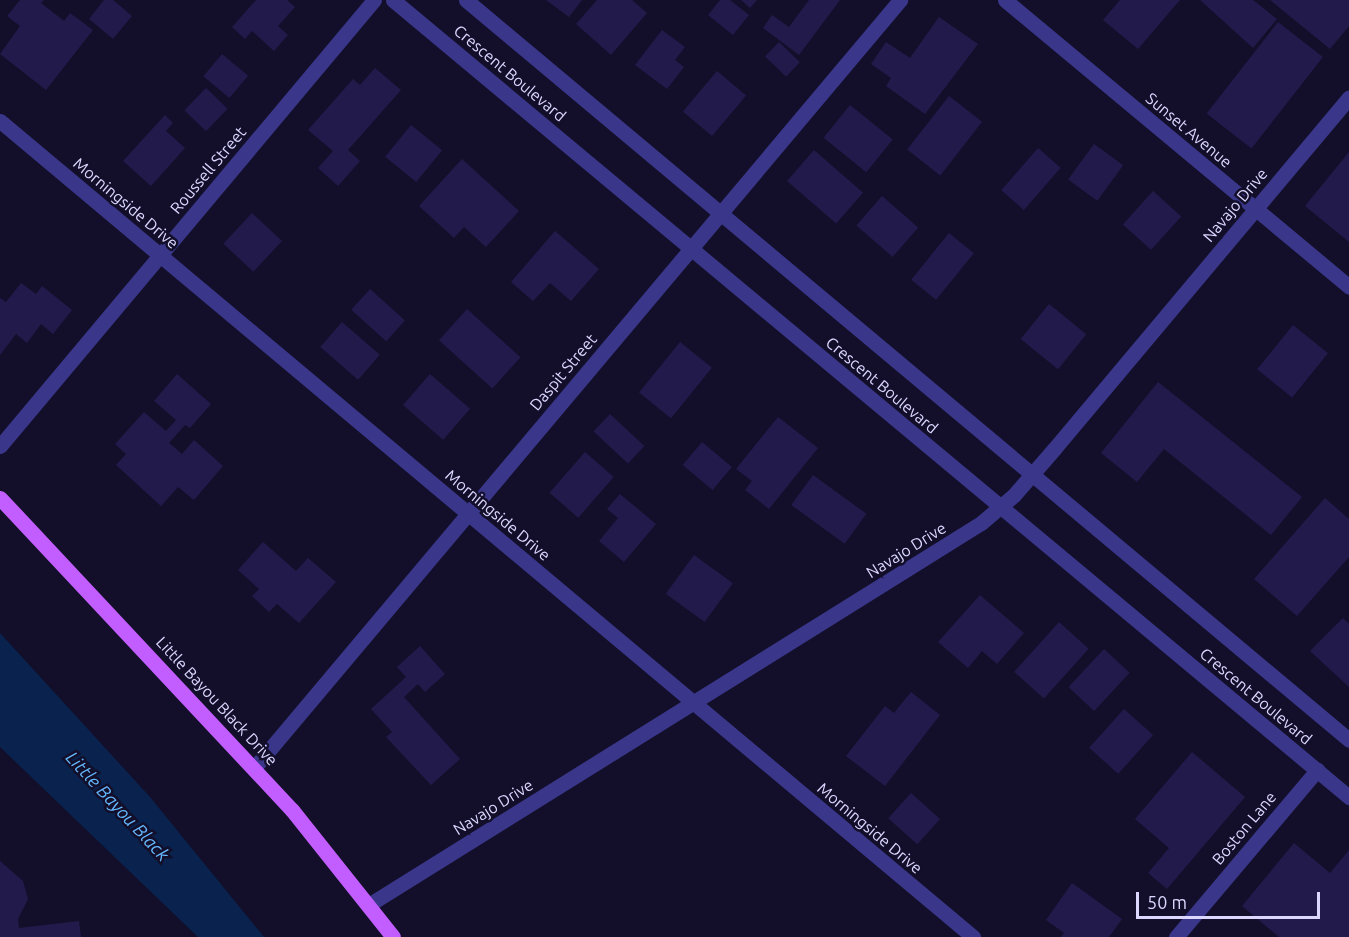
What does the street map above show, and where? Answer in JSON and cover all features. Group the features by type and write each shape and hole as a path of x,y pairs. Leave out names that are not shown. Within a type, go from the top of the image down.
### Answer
{"main road":[{"name":"Little Bayou Black Drive","path":"1,498 255,768 370,904 393,937"}],"street":[{"name":"Roussell Street","path":"0,446 374,0"},
{"name":"Crescent Boulevard","path":"393,0 1349,796"},
{"name":"Crescent Boulevard","path":"466,0 1349,740"},
{"name":"Daspit Street","path":"255,768 900,0"},
{"name":"Sunset Avenue","path":"1005,0 1349,287"},
{"name":"Navajo Drive","path":"370,904 951,544 1000,507 1032,474 1349,98"},
{"name":"Morningside Drive","path":"0,121 973,937"},
{"name":"Boston Lane","path":"1176,937 1317,770"}],"water":[{"name":"Little Bayou Black","path":"0,633 150,797 264,937 198,937 0,747"}],"building":[{"path":"20,0 44,0 41,3 64,21 70,13 93,30 46,90 0,54 20,26 7,16"},
{"path":"104,0 113,0 132,16 113,39 89,19"},
{"path":"256,0 287,0 295,7 278,26 288,35 274,51 252,31 245,39 232,27"},
{"path":"546,0 582,0 569,17"},
{"path":"597,0 632,0 647,13 611,55 576,24"},
{"path":"720,0 730,0 749,15 733,35 708,15"},
{"path":"741,0 757,0 750,8"},
{"path":"809,0 840,0 799,55 763,28 772,15 789,27"},
{"path":"1120,0 1180,0 1138,49 1103,20"},
{"path":"1200,0 1253,0 1277,19 1253,48"},
{"path":"1270,0 1349,0 1349,26 1330,49"},
{"path":"939,17 978,44 925,114 886,86 891,78 871,64 886,42 910,58"},
{"path":"1278,22 1323,57 1251,149 1207,113"},
{"path":"662,30 685,47 675,60 684,67 667,89 635,65"},
{"path":"779,42 800,62 786,77 765,56"},
{"path":"222,54 248,76 229,98 203,76"},
{"path":"375,68 401,90 348,150 360,161 338,186 318,168 333,151 308,130 353,79 360,85"},
{"path":"717,71 746,95 712,136 683,112"},
{"path":"206,88 228,109 206,131 184,110"},
{"path":"949,96 982,122 940,175 907,150"},
{"path":"850,105 893,140 866,172 824,138"},
{"path":"165,115 173,123 166,131 185,148 151,186 123,161"},
{"path":"411,125 442,150 416,182 385,157"},
{"path":"1094,144 1123,165 1097,201 1068,180"},
{"path":"1038,148 1061,168 1024,210 1001,190"},
{"path":"814,150 863,193 836,224 787,181"},
{"path":"1349,152 1349,242 1305,206"},
{"path":"462,159 519,211 486,247 464,227 454,238 419,206"},
{"path":"1153,191 1181,216 1151,250 1123,224"},
{"path":"882,196 918,227 893,257 856,225"},
{"path":"252,213 282,241 253,272 223,244"},
{"path":"555,231 599,269 571,301 550,283 533,301 511,282"},
{"path":"949,233 974,253 936,300 911,280"},
{"path":"21,283 36,294 42,286 72,310 53,334 41,324 27,343 16,334 0,355 0,298 6,302"},
{"path":"370,289 405,320 386,341 351,310"},
{"path":"1049,304 1086,334 1058,369 1021,339"},
{"path":"467,309 521,357 492,388 439,340"},
{"path":"342,322 380,355 358,380 320,347"},
{"path":"1293,325 1328,353 1292,398 1257,369"},
{"path":"680,342 712,368 671,418 639,393"},
{"path":"177,374 211,404 190,428 185,425 169,443 182,454 194,440 223,466 194,500 178,487 161,506 116,465 126,454 115,444 144,412 166,431 176,420 154,401"},
{"path":"430,374 470,409 443,440 403,405"},
{"path":"1158,382 1302,497 1271,535 1164,449 1137,482 1101,453"},
{"path":"610,414 644,446 628,464 594,432"},
{"path":"778,417 818,448 769,509 745,490 752,481 736,469"},
{"path":"702,442 732,467 713,490 683,465"},
{"path":"585,452 614,477 578,518 550,493"},
{"path":"813,475 866,514 845,544 791,505"},
{"path":"620,494 656,524 624,562 599,541 618,518 607,509"},
{"path":"1325,498 1349,519 1349,557 1297,616 1254,579"},
{"path":"263,542 296,571 308,558 336,582 299,623 277,604 269,612 252,596 259,589 238,570"},
{"path":"694,555 733,583 705,622 666,594"},
{"path":"980,595 1024,633 997,664 982,651 968,668 938,642"},
{"path":"1343,618 1349,624 1349,687 1310,651"},
{"path":"1059,622 1089,649 1044,699 1014,672"},
{"path":"420,646 445,674 425,692 418,684 404,697 460,759 431,785 386,737 392,732 371,709 406,677 397,667"},
{"path":"1104,649 1130,673 1094,711 1069,687"},
{"path":"911,692 940,715 885,786 846,756 885,706 894,713"},
{"path":"1124,709 1153,735 1118,774 1089,748"},
{"path":"1192,752 1245,797 1167,889 1148,873 1169,848 1135,819"},
{"path":"911,793 940,819 917,844 888,818"},
{"path":"1294,843 1330,873 1349,850 1349,937 1279,937 1242,906"},
{"path":"0,861 23,881 28,899 18,919 19,928 79,921 81,937 0,937"},
{"path":"1072,883 1122,919 1109,937 1061,937 1064,933 1046,920"}]}
